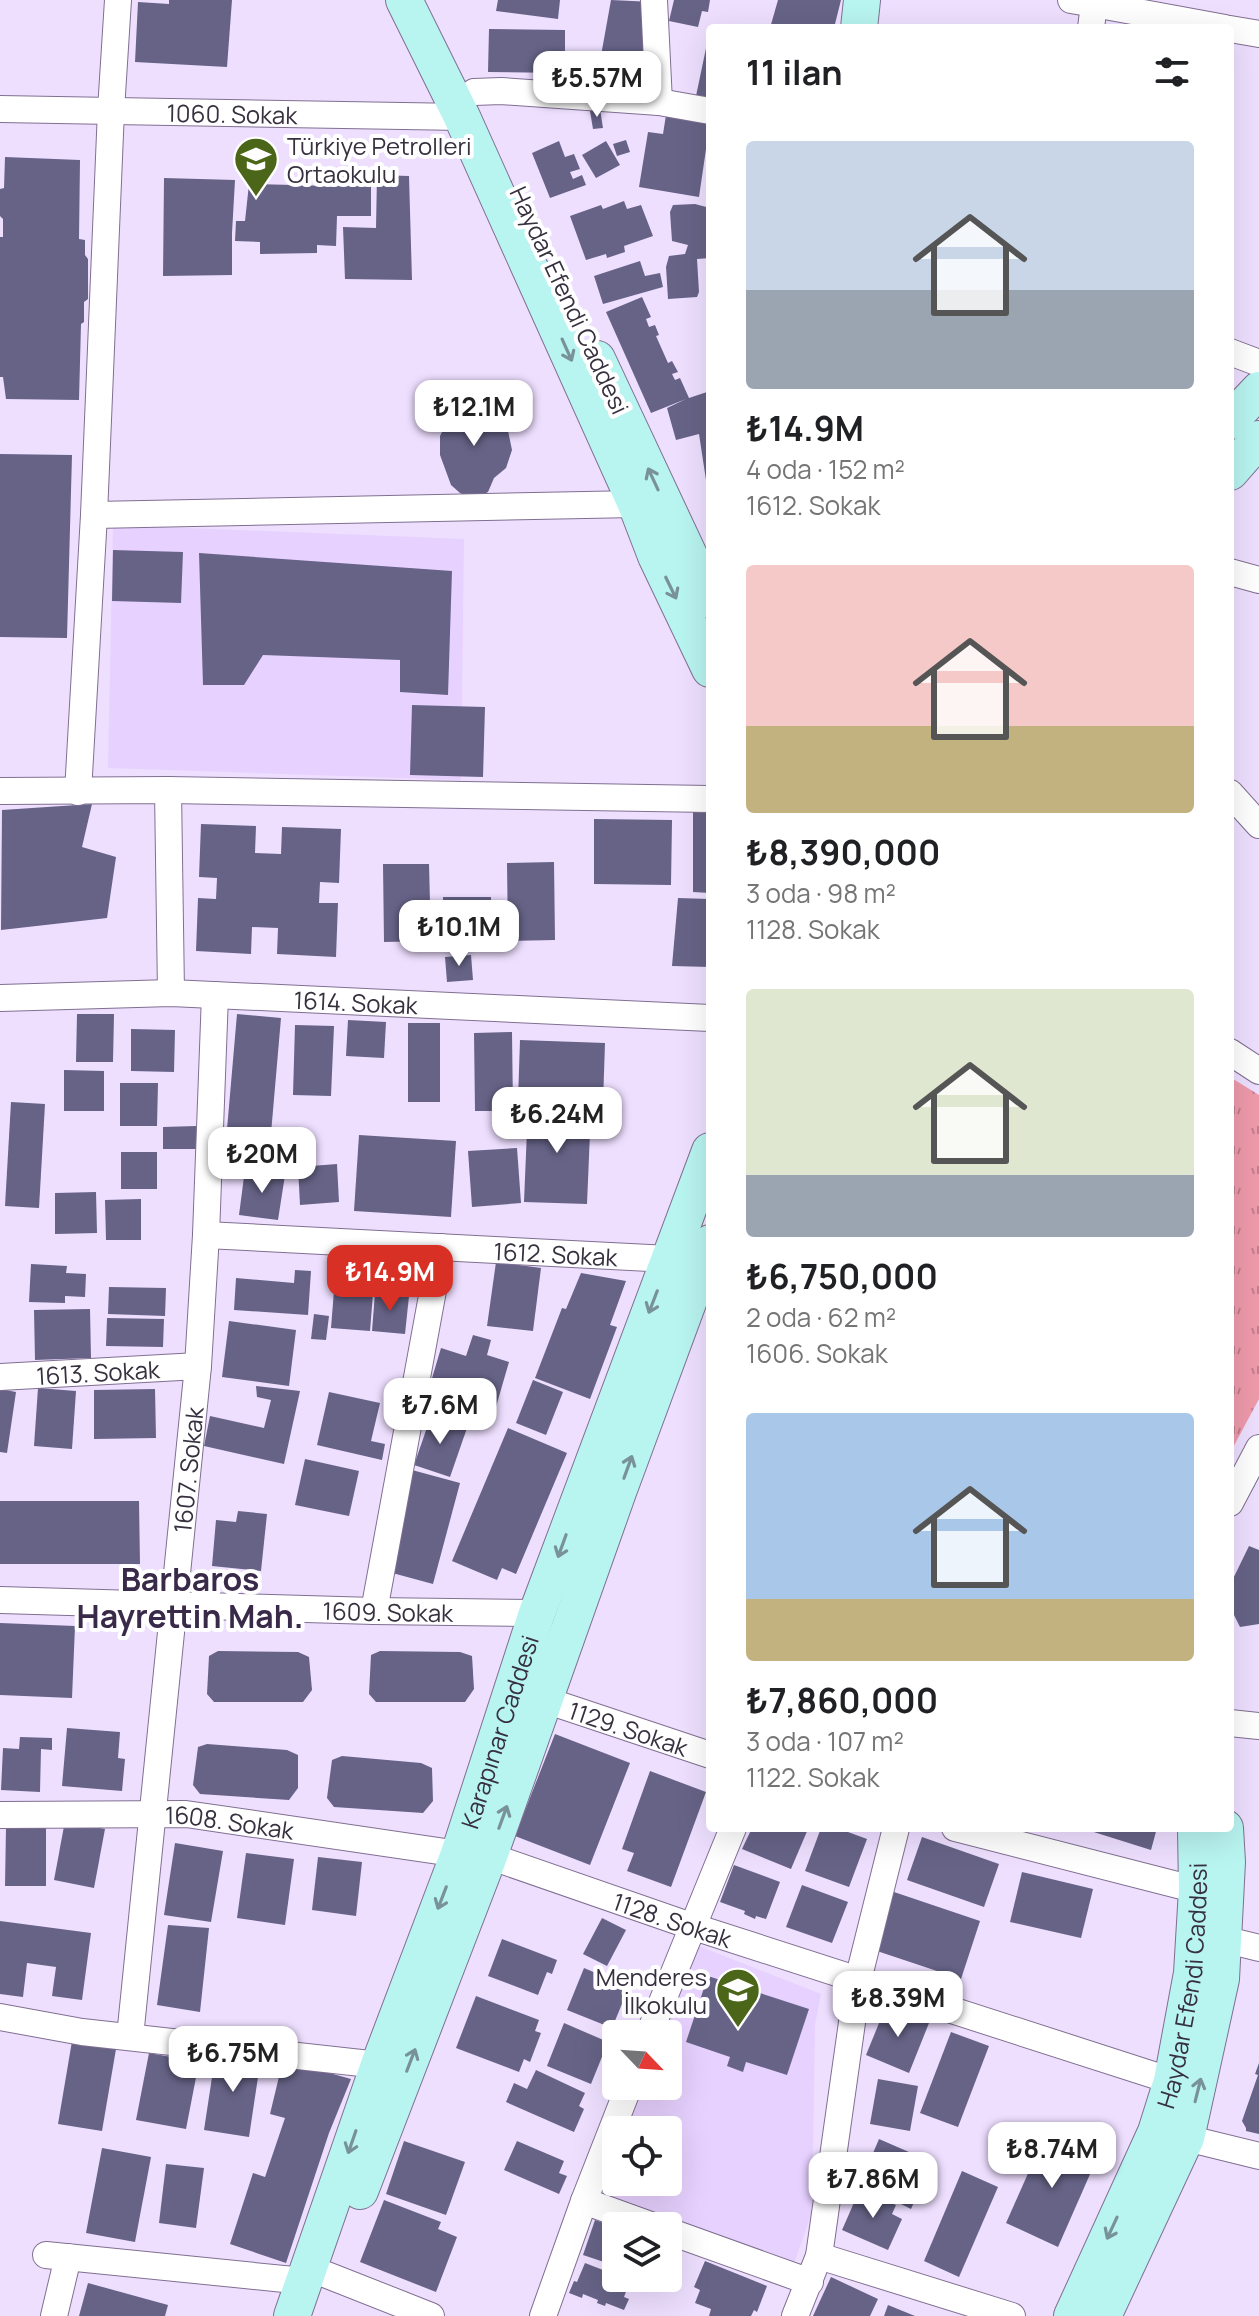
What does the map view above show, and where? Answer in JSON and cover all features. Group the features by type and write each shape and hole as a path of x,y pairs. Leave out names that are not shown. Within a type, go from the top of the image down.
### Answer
{"main road":[{"name":"Haydar Efendi Caddesi","path":"404,0 468,104 706,592"},
{"name":"Haydar Efendi Caddesi","path":"428,0 468,104 656,556 706,661"},
{"path":"859,24 862,0"},
{"path":"1234,417 1259,390"},
{"path":"1234,467 1259,439"},
{"name":"Karapınar Caddesi","path":"312,2316 316,2278 379,2065 545,1700 697,1265 706,1186"},
{"name":"Karapınar Caddesi","path":"292,2316 316,2278 474,1855 537,1613 697,1265"},
{"name":"Haydar Efendi Caddesi","path":"1072,2316 1156,2132 1172,2081 1192,1973 1197,1890 1196,1832"},
{"name":"Haydar Efendi Caddesi","path":"1103,2316 1186,2138 1221,1979 1227,1862 1225,1832"}],"street":[{"path":"78,792 118,0"},
{"path":"654,0 659,102"},
{"path":"1085,11 1194,24"},
{"path":"1234,29 1259,34"},
{"name":"1060. Sokak","path":"0,109 468,104 501,91 659,102 706,110"},
{"path":"1234,354 1259,363"},
{"path":"94,515 636,504"},
{"path":"1234,573 1259,580"},
{"path":"168,790 171,993"},
{"path":"0,791 168,790 706,799"},
{"path":"1234,806 1259,825"},
{"name":"1614. Sokak","path":"0,998 171,993 706,1018"},
{"name":"1607. Sokak","path":"130,2037 198,1366 215,995"},
{"path":"1234,1055 1259,1071"},
{"name":"1612. Sokak","path":"206,1235 697,1265"},
{"path":"374,1611 441,1247"},
{"name":"1613. Sokak","path":"0,1377 198,1366"},
{"path":"1234,1495 1259,1448"},
{"name":"1609. Sokak","path":"0,1600 537,1613"},
{"name":"1129. Sokak","path":"545,1700 706,1754"},
{"path":"1234,1723 1259,1726"},
{"name":"1608. Sokak","path":"0,1815 186,1814 474,1855"},
{"path":"654,2020 731,1832"},
{"path":"795,2316 819,2256 858,1980 895,1832"},
{"path":"971,1832 1197,1890"},
{"name":"1128. Sokak","path":"474,1855 1172,2081"},
{"path":"1223,1939 1259,1948"},
{"path":"0,2017 82,2032 379,2065"},
{"path":"543,2316 624,2100"},
{"path":"1186,2138 1259,2156"},
{"path":"584,2201 614,2212"},
{"path":"682,2236 810,2282"},
{"path":"54,2316 57,2256 316,2278 431,2316"},
{"path":"819,2256 1012,2316"}],"shaded area":[{"path":"113,525 464,539 461,780 108,768"},
{"path":"691,1943 821,1994 815,2025 812,2212 792,2270 682,2230 682,2212 631,2212 600,2201 602,2196 682,2196 682,2116 631,2116 637,2100 682,2100 682,2020 665,2020"}],"green space":[{"path":"1234,1079 1259,1095 1259,1399 1234,1446"}],"building":[{"path":"169,0 232,0 227,67 135,62 138,2 169,4"},
{"path":"498,0 560,0 558,19 496,11"},
{"path":"611,0 653,2 638,85 597,78"},
{"path":"674,0 710,0 708,12 702,11 698,27 669,21"},
{"path":"778,0 841,0 835,24 771,24"},
{"path":"489,29 565,30 565,73 488,72"},
{"path":"706,48 706,98 696,96"},
{"path":"600,109 603,128 593,129 590,111"},
{"path":"666,115 706,121 706,149 699,197 639,187 648,132 663,134"},
{"path":"626,140 630,152 617,156 613,144"},
{"path":"559,141 565,157 574,154 580,169 570,172 573,179 582,175 586,185 550,198 532,153"},
{"path":"606,141 620,165 596,178 582,155"},
{"path":"5,157 80,160 79,239 85,240 88,259 88,299 84,302 84,322 81,324 79,400 6,399 3,377 0,377 0,237 3,237 3,219 0,216 0,189 4,188"},
{"path":"334,175 371,177 371,216 337,216 336,246 317,245 317,253 260,254 260,242 235,241 236,221 245,221 249,184 332,186"},
{"path":"377,175 409,176 412,280 345,279 343,227 376,228"},
{"path":"164,178 235,180 232,275 163,276"},
{"path":"624,201 627,209 641,205 653,236 624,246 625,252 586,260 570,216"},
{"path":"673,205 706,207 706,258 697,259 697,297 668,299 666,267 669,256 685,254 688,245 672,241 670,212"},
{"path":"640,261 645,276 660,273 663,287 603,304 594,276"},
{"path":"642,297 651,317 646,319 649,327 655,325 659,335 656,336 668,363 672,361 678,372 672,374 675,380 680,378 689,398 706,392 706,480 699,434 676,440 667,408 686,399 651,413 606,312"},
{"path":"478,395 480,410 500,418 507,426 512,450 506,468 494,478 488,492 468,497 451,485 440,455 440,436 447,422 460,412 458,397"},
{"path":"0,454 72,455 67,638 0,637"},
{"path":"113,550 183,552 181,603 112,601"},
{"path":"199,553 452,571 448,695 400,692 400,660 263,655 244,685 203,685"},
{"path":"412,705 485,707 483,777 410,775"},
{"path":"92,804 82,847 116,857 107,918 1,930 2,810"},
{"path":"693,812 706,813 706,893 693,892"},
{"path":"594,819 672,820 671,885 594,884"},
{"path":"201,824 256,826 255,853 281,854 282,827 341,829 339,883 320,882 319,903 338,903 336,957 277,954 278,928 252,927 251,954 196,951 198,898 216,899 217,878 199,877"},
{"path":"554,862 555,940 508,941 507,863"},
{"path":"383,864 429,864 431,941 384,942"},
{"path":"443,897 491,897 492,945 443,945"},
{"path":"678,898 706,899 706,967 672,966"},
{"path":"471,955 473,980 447,982 445,957"},
{"path":"77,1014 114,1014 113,1062 76,1062"},
{"path":"237,1014 281,1018 268,1168 224,1164"},
{"path":"348,1020 386,1022 384,1058 346,1056"},
{"path":"408,1023 440,1023 440,1102 408,1102"},
{"path":"295,1025 334,1026 331,1096 293,1095"},
{"path":"131,1029 175,1030 174,1072 131,1071"},
{"path":"512,1032 513,1111 475,1111 474,1033"},
{"path":"520,1040 605,1043 603,1103 518,1100"},
{"path":"64,1070 104,1071 104,1111 64,1111"},
{"path":"120,1083 158,1083 157,1126 120,1126"},
{"path":"11,1102 45,1104 39,1208 5,1206"},
{"path":"528,1106 591,1109 587,1204 524,1202"},
{"path":"196,1126 196,1149 163,1149 163,1127"},
{"path":"359,1135 456,1141 451,1217 354,1211"},
{"path":"517,1148 521,1203 472,1207 468,1151"},
{"path":"121,1152 157,1152 157,1189 121,1189"},
{"path":"337,1164 339,1202 300,1205 298,1167"},
{"path":"245,1169 285,1175 278,1220 239,1215"},
{"path":"96,1192 97,1233 55,1234 55,1193"},
{"path":"141,1199 141,1240 106,1240 105,1200"},
{"path":"496,1262 541,1268 533,1331 487,1326"},
{"path":"378,1263 414,1266 411,1293 376,1290"},
{"path":"31,1264 67,1266 66,1273 86,1274 85,1297 65,1296 65,1303 29,1302"},
{"path":"295,1270 311,1271 308,1315 234,1310 236,1278 294,1283"},
{"path":"581,1273 626,1281 610,1325 617,1327 590,1399 535,1378 562,1308 566,1309"},
{"path":"335,1278 374,1281 370,1331 331,1328"},
{"path":"109,1287 166,1288 165,1316 108,1314"},
{"path":"375,1293 409,1296 405,1334 372,1331"},
{"path":"90,1309 91,1358 35,1360 34,1310"},
{"path":"314,1314 329,1316 326,1340 311,1339"},
{"path":"107,1318 164,1319 163,1347 106,1346"},
{"path":"229,1321 296,1330 289,1386 222,1377"},
{"path":"473,1335 491,1340 487,1355 509,1362 491,1424 424,1405 441,1348 466,1356"},
{"path":"533,1380 563,1392 546,1435 516,1423"},
{"path":"256,1386 300,1391 284,1464 204,1446 210,1416 264,1428 271,1400 257,1397"},
{"path":"38,1388 76,1391 72,1449 34,1446"},
{"path":"0,1389 16,1392 7,1453 0,1452"},
{"path":"155,1389 156,1438 94,1439 94,1390"},
{"path":"329,1392 380,1403 371,1441 385,1444 382,1460 317,1445"},
{"path":"431,1416 467,1428 450,1477 414,1465"},
{"path":"508,1428 567,1453 516,1574 502,1568 497,1580 452,1561"},
{"path":"305,1459 359,1471 349,1516 295,1505"},
{"path":"412,1470 460,1483 433,1584 385,1571"},
{"path":"0,1501 139,1501 140,1564 0,1564"},
{"path":"238,1511 267,1514 261,1571 212,1566 216,1520 236,1522"},
{"path":"1249,1546 1259,1550 1259,1624 1240,1627 1234,1615 1234,1577"},
{"path":"0,1623 75,1626 72,1698 0,1695"},
{"path":"218,1651 298,1652 309,1657 312,1690 303,1702 214,1702 207,1694 209,1656"},
{"path":"380,1651 460,1652 472,1656 474,1689 465,1702 376,1702 369,1694 371,1655"},
{"path":"67,1728 120,1732 118,1758 125,1759 122,1791 62,1786"},
{"path":"555,1734 630,1763 590,1865 515,1836"},
{"path":"20,1737 52,1738 52,1750 41,1749 40,1792 1,1790 3,1748 19,1749"},
{"path":"207,1744 287,1750 298,1755 298,1788 289,1800 200,1794 193,1785 198,1747"},
{"path":"342,1756 421,1763 432,1768 433,1801 423,1813 334,1807 327,1798 332,1760"},
{"path":"650,1771 706,1792 671,1887 627,1871 634,1853 622,1849"},
{"path":"65,1821 105,1829 94,1888 54,1880"},
{"path":"6,1827 46,1827 46,1886 5,1886"},
{"path":"750,1832 807,1832 791,1869 742,1849"},
{"path":"820,1832 848,1832 867,1839 849,1887 805,1871"},
{"path":"1094,1832 1156,1832 1151,1850"},
{"path":"922,1837 999,1864 984,1907 907,1880"},
{"path":"175,1843 223,1851 211,1922 164,1915"},
{"path":"246,1853 294,1859 285,1925 237,1918"},
{"path":"318,1857 362,1862 356,1916 312,1910"},
{"path":"734,1865 780,1882 766,1919 756,1916 755,1919 744,1914 745,1911 720,1902"},
{"path":"1022,1872 1093,1889 1081,1938 1010,1922"},
{"path":"802,1885 848,1902 832,1943 786,1927"},
{"path":"894,1892 980,1921 961,1979 874,1950"},
{"path":"602,1918 626,1930 607,1966 583,1954"},
{"path":"0,1921 91,1933 82,2000 52,1996 56,1967 27,1963 23,1997 0,1994"},
{"path":"168,1925 209,1928 200,2012 157,2005"},
{"path":"502,1939 557,1960 552,1974 547,1972 538,1995 488,1976"},
{"path":"584,1968 629,1987 615,2020 602,2020 602,2024 567,2010"},
{"path":"708,1976 809,2009 787,2075 746,2062 743,2072 727,2066 730,2057 686,2042"},
{"path":"476,1996 539,2020 535,2031 541,2033 530,2062 524,2059 519,2072 456,2048"},
{"path":"886,2006 929,2023 909,2073 866,2055"},
{"path":"564,2023 602,2039 602,2057 591,2084 547,2066"},
{"path":"951,2032 989,2046 958,2127 920,2113"},
{"path":"72,2041 116,2049 102,2131 58,2124"},
{"path":"216,2051 261,2057 249,2137 204,2130"},
{"path":"149,2053 199,2062 186,2129 136,2120"},
{"path":"283,2060 351,2079 329,2133 286,2263 230,2244 253,2173 265,2177 285,2118 270,2114"},
{"path":"1259,2063 1259,2134 1246,2131 1242,2121 1258,2075 1255,2074"},
{"path":"536,2070 585,2093 579,2106 584,2109 574,2132 506,2102 514,2083 527,2089"},
{"path":"878,2079 918,2086 910,2131 870,2124"},
{"path":"1046,2133 1098,2156 1058,2247 1006,2223"},
{"path":"879,2139 932,2162 911,2209 901,2204 907,2190 865,2172"},
{"path":"404,2141 465,2162 446,2215 386,2194"},
{"path":"517,2141 564,2161 559,2173 567,2176 559,2194 504,2170"},
{"path":"102,2148 151,2157 135,2242 86,2233"},
{"path":"166,2164 204,2168 196,2228 159,2223"},
{"path":"962,2171 998,2187 959,2277 924,2261"},
{"path":"860,2189 896,2205 892,2214 902,2219 888,2250 842,2230"},
{"path":"384,2200 441,2222 438,2229 457,2237 436,2292 360,2262"},
{"path":"595,2220 602,2222 602,2261 583,2255"},
{"path":"705,2261 767,2286 757,2312 754,2310 751,2316 709,2316 711,2309 695,2303 700,2290 694,2287"},
{"path":"585,2263 602,2270 602,2292 626,2292 624,2297 629,2299 624,2310 597,2303 598,2300 583,2294 582,2298 569,2293 574,2281 577,2282"},
{"path":"831,2277 878,2299 870,2316 813,2316"},
{"path":"88,2283 168,2305 165,2316 79,2316"},
{"path":"888,2305 915,2316 884,2316"}],"place":[{"name":"Türkiye Petrolleri Ortaokulu","path":"256,198"},
{"name":"Menderes İlkokulu","path":"738,2029"}],"district":[{"name":"Barbaros Hayrettin Mah.","path":"190,1598"}]}
